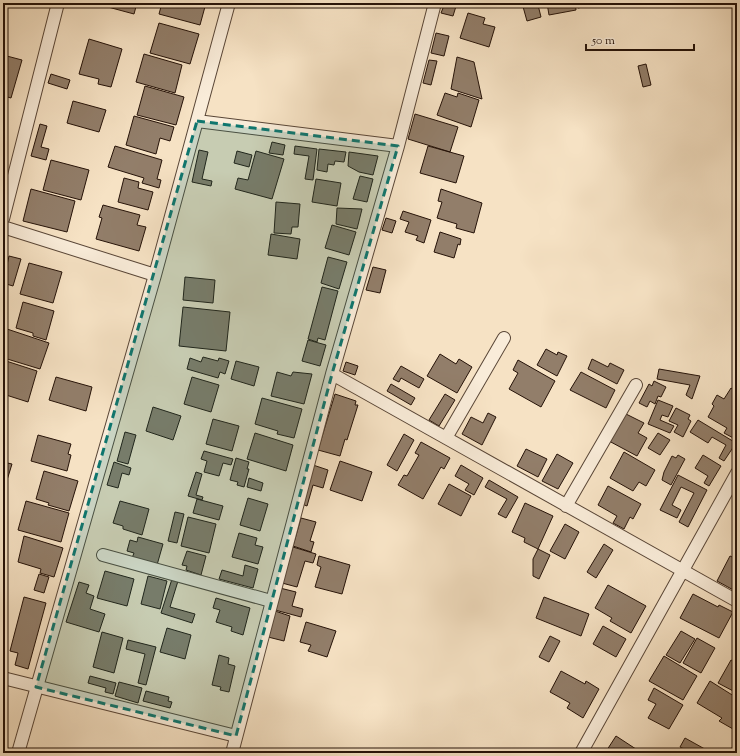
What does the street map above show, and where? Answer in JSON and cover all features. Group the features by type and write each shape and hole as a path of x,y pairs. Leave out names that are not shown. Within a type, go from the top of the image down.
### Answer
{"street":[{"path":"3,219 58,3"},
{"path":"18,753 155,274 229,3"},
{"path":"232,753 332,374 398,146 435,3"},
{"path":"197,121 398,146"},
{"path":"3,227 155,274"},
{"path":"446,438 504,338"},
{"path":"332,374 737,601"},
{"path":"566,506 636,385"},
{"path":"581,753 737,473"},
{"path":"103,555 272,600"},
{"path":"3,678 236,736"}],"highlighted area":[{"path":"197,121 398,146 332,374 236,736 36,687"}],"building":[{"path":"109,3 137,3 134,14 108,7"},
{"path":"162,3 206,3 200,25 159,14"},
{"path":"445,3 457,3 453,16 441,13"},
{"path":"522,3 533,3 534,6 538,5 541,17 527,21"},
{"path":"547,3 575,3 576,10 549,15"},
{"path":"577,3 591,3 592,5 578,8"},
{"path":"468,13 485,18 483,24 495,27 489,47 460,38"},
{"path":"159,23 199,34 190,64 150,53"},
{"path":"436,33 449,36 444,56 431,53"},
{"path":"89,39 122,49 111,87 98,84 99,79 79,74"},
{"path":"144,54 182,65 175,93 136,82"},
{"path":"3,55 22,60 11,98 4,96 5,93 3,93"},
{"path":"457,57 474,62 482,99 451,89"},
{"path":"429,60 437,61 431,85 423,83"},
{"path":"646,64 651,85 643,87 638,66"},
{"path":"51,74 70,80 67,89 48,83"},
{"path":"145,86 184,97 176,125 137,115"},
{"path":"445,93 457,97 458,93 479,100 471,127 437,115"},
{"path":"73,101 106,110 99,132 67,123"},
{"path":"415,114 458,127 450,152 408,139"},
{"path":"134,116 174,127 170,141 160,138 156,154 126,145"},
{"path":"40,124 47,126 41,147 49,149 46,160 31,156"},
{"path":"272,142 285,145 283,155 269,153"},
{"path":"115,146 162,160 157,179 161,180 159,188 142,183 144,178 108,167"},
{"path":"295,146 317,149 313,180 305,179 309,156 294,154"},
{"path":"428,146 464,156 456,183 420,173"},
{"path":"319,149 346,152 344,162 335,161 334,165 328,164 327,172 317,170"},
{"path":"199,150 208,152 202,179 212,181 211,186 192,182"},
{"path":"237,151 252,155 249,167 234,163"},
{"path":"256,151 284,159 272,199 235,189 238,178 248,180"},
{"path":"349,152 378,156 373,175 359,172 348,166"},
{"path":"51,160 89,170 81,200 43,190"},
{"path":"360,176 373,179 367,202 353,199"},
{"path":"124,178 139,182 138,188 153,192 148,210 118,202"},
{"path":"316,179 341,183 337,206 312,202"},
{"path":"31,189 75,201 67,232 23,221"},
{"path":"441,189 482,203 474,233 456,228 457,224 437,218 442,202 438,201"},
{"path":"276,202 300,204 298,227 292,227 291,234 274,233"},
{"path":"103,205 140,215 137,225 146,227 139,251 96,239 102,218 99,217"},
{"path":"337,208 362,209 357,229 336,224"},
{"path":"403,211 431,220 424,243 416,240 418,236 405,232 409,222 400,219"},
{"path":"386,218 396,221 392,233 382,230"},
{"path":"332,225 356,232 349,255 325,248"},
{"path":"440,232 461,239 454,258 434,252"},
{"path":"271,234 300,239 297,259 268,255"},
{"path":"9,256 21,259 13,286 3,283"},
{"path":"328,257 347,262 339,289 321,283"},
{"path":"29,263 62,272 53,303 20,294"},
{"path":"373,267 386,270 380,293 366,290"},
{"path":"185,277 215,280 213,303 183,300"},
{"path":"322,287 338,291 325,340 318,338 317,342 308,339"},
{"path":"23,302 54,311 46,340 33,336 33,333 16,328"},
{"path":"183,307 230,312 226,351 179,346"},
{"path":"7,329 49,343 40,369 4,358 3,342"},
{"path":"308,340 326,345 320,366 302,361"},
{"path":"546,349 557,355 558,352 567,356 557,376 537,365"},
{"path":"440,354 456,364 459,359 472,367 457,393 427,376"},
{"path":"203,357 218,361 219,358 229,361 225,374 220,372 218,378 187,369 190,358 201,362"},
{"path":"592,359 608,367 610,363 624,370 617,384 588,369"},
{"path":"3,360 37,371 28,402 3,394"},
{"path":"518,360 555,381 541,407 509,389 518,373 513,370"},
{"path":"236,361 259,367 254,386 231,379"},
{"path":"346,362 358,366 355,375 343,371"},
{"path":"401,366 424,379 419,388 401,378 399,382 393,379"},
{"path":"659,369 700,376 692,399 686,395 690,385 657,379"},
{"path":"277,372 291,376 293,372 312,374 304,404 271,396"},
{"path":"581,372 615,390 606,408 570,390"},
{"path":"56,377 92,387 86,411 49,400"},
{"path":"192,377 219,385 211,412 184,404"},
{"path":"654,381 666,387 661,397 658,396 655,404 650,401 647,407 639,403 649,384 652,386"},
{"path":"391,384 415,398 411,405 387,391"},
{"path":"731,388 737,392 737,440 724,433 727,428 708,417 714,406 712,404 717,395 724,399"},
{"path":"335,394 356,401 355,405 358,405 347,440 345,439 340,456 318,450"},
{"path":"445,394 455,400 439,426 429,420"},
{"path":"262,398 302,409 294,438 277,434 278,431 255,424"},
{"path":"658,400 673,406 668,417 662,415 660,420 674,426 670,433 648,424"},
{"path":"153,407 181,416 173,440 146,431"},
{"path":"676,408 690,415 688,419 691,421 683,437 674,432 678,425 669,421"},
{"path":"488,413 496,417 482,445 462,434 471,417 483,423"},
{"path":"624,413 644,423 638,433 647,438 637,456 609,441"},
{"path":"213,419 239,426 232,451 206,444"},
{"path":"698,420 736,443 724,461 719,458 726,445 712,437 708,443 690,432"},
{"path":"125,432 136,435 128,464 117,461"},
{"path":"255,433 293,445 286,471 247,459"},
{"path":"658,433 670,440 660,455 648,448"},
{"path":"404,434 414,440 397,471 387,465"},
{"path":"38,435 71,444 68,454 71,455 67,471 31,461"},
{"path":"421,442 450,458 444,469 441,467 423,499 398,485 404,475 407,476 419,455 415,453"},
{"path":"526,449 547,459 538,477 517,466"},
{"path":"204,451 233,459 231,465 223,463 219,476 204,472 207,461 201,459"},
{"path":"624,452 655,470 646,486 639,482 633,491 610,478"},
{"path":"557,454 573,463 558,489 542,481"},
{"path":"678,455 685,459 671,485 662,480 664,472 672,456 676,458"},
{"path":"703,455 721,466 709,486 704,483 708,476 695,468"},
{"path":"236,458 249,462 247,469 249,469 244,487 237,485 238,482 230,480"},
{"path":"340,461 372,472 362,501 330,490"},
{"path":"3,462 12,464 3,493"},
{"path":"114,462 131,468 129,475 122,473 118,488 107,485"},
{"path":"313,465 328,470 323,488 313,485 307,506 302,504"},
{"path":"461,465 483,478 474,495 465,490 469,484 455,476"},
{"path":"44,471 78,481 69,511 48,505 49,503 36,499"},
{"path":"196,472 202,474 196,495 203,497 202,500 188,496"},
{"path":"678,475 707,490 688,527 679,522 694,493 681,487 672,505 681,510 677,518 660,510"},
{"path":"249,478 263,483 261,491 247,487"},
{"path":"489,480 518,497 506,518 498,514 507,499 485,487"},
{"path":"449,484 471,496 461,516 438,504"},
{"path":"608,486 641,504 633,519 630,517 624,529 613,523 617,516 598,505"},
{"path":"248,498 268,504 260,531 240,525"},
{"path":"197,499 223,506 219,520 193,513"},
{"path":"26,501 69,513 61,542 18,530"},
{"path":"120,501 149,509 142,535 123,529 123,526 113,523"},
{"path":"525,503 553,516 538,549 524,542 525,538 512,532"},
{"path":"175,512 184,514 177,543 168,541"},
{"path":"188,517 216,524 209,553 181,546"},
{"path":"301,518 316,522 310,541 314,542 311,552 293,546"},
{"path":"565,524 579,532 565,559 550,551"},
{"path":"239,533 257,538 255,545 263,547 258,564 232,557"},
{"path":"24,536 63,548 54,577 40,573 41,569 18,562"},
{"path":"138,537 163,544 157,565 132,558 134,553 127,551 130,540 137,542"},
{"path":"604,544 613,550 596,578 587,572"},
{"path":"293,547 316,554 313,563 305,561 297,587 282,583"},
{"path":"538,549 550,555 539,579 533,576 533,559"},
{"path":"187,551 206,556 201,575 186,570 187,566 182,565"},
{"path":"319,556 350,565 342,594 315,587 321,567 317,565"},
{"path":"730,556 737,559 737,592 717,581"},
{"path":"245,565 258,569 253,588 219,579 222,570 243,576"},
{"path":"105,571 134,579 127,606 97,598"},
{"path":"39,574 49,577 44,593 34,590"},
{"path":"148,576 167,581 160,609 141,604"},
{"path":"172,579 178,581 170,607 195,614 192,623 161,613"},
{"path":"79,582 89,585 86,593 94,596 90,609 105,614 99,632 66,622"},
{"path":"608,585 646,606 631,633 610,621 612,618 595,608"},
{"path":"280,588 296,592 292,606 303,609 301,617 275,610"},
{"path":"693,594 718,607 719,605 733,612 719,638 680,618"},
{"path":"24,597 46,603 28,669 15,665 18,653 10,651"},
{"path":"544,597 589,614 581,636 536,618"},
{"path":"216,598 250,608 243,635 231,631 232,627 216,622 220,610 213,608"},
{"path":"275,611 290,616 284,641 268,637"},
{"path":"306,622 336,631 327,657 308,651 311,645 300,642"},
{"path":"603,626 626,639 616,657 593,644"},
{"path":"167,628 191,635 185,659 160,652"},
{"path":"681,631 695,639 680,663 666,655"},
{"path":"102,632 123,638 114,673 93,667"},
{"path":"550,636 560,641 549,662 539,657"},
{"path":"697,638 715,648 701,673 683,663"},
{"path":"128,640 156,647 146,685 138,683 145,654 126,649"},
{"path":"219,655 229,658 228,664 235,666 229,692 220,690 221,687 212,685"},
{"path":"664,656 697,676 683,700 649,681"},
{"path":"731,660 737,663 737,693 718,683"},
{"path":"561,671 585,684 586,681 599,689 583,718 567,708 570,703 550,692"},
{"path":"90,676 116,683 113,694 105,692 106,688 88,683"},
{"path":"710,681 737,698 737,722 733,729 719,721 722,718 697,703"},
{"path":"119,682 142,688 138,703 115,696"},
{"path":"654,688 683,705 669,729 648,718 656,704 648,700"},
{"path":"146,691 169,697 168,701 172,702 170,708 143,701"},
{"path":"616,736 642,753 605,753"},
{"path":"685,738 712,753 685,753 686,750 680,747"}]}
